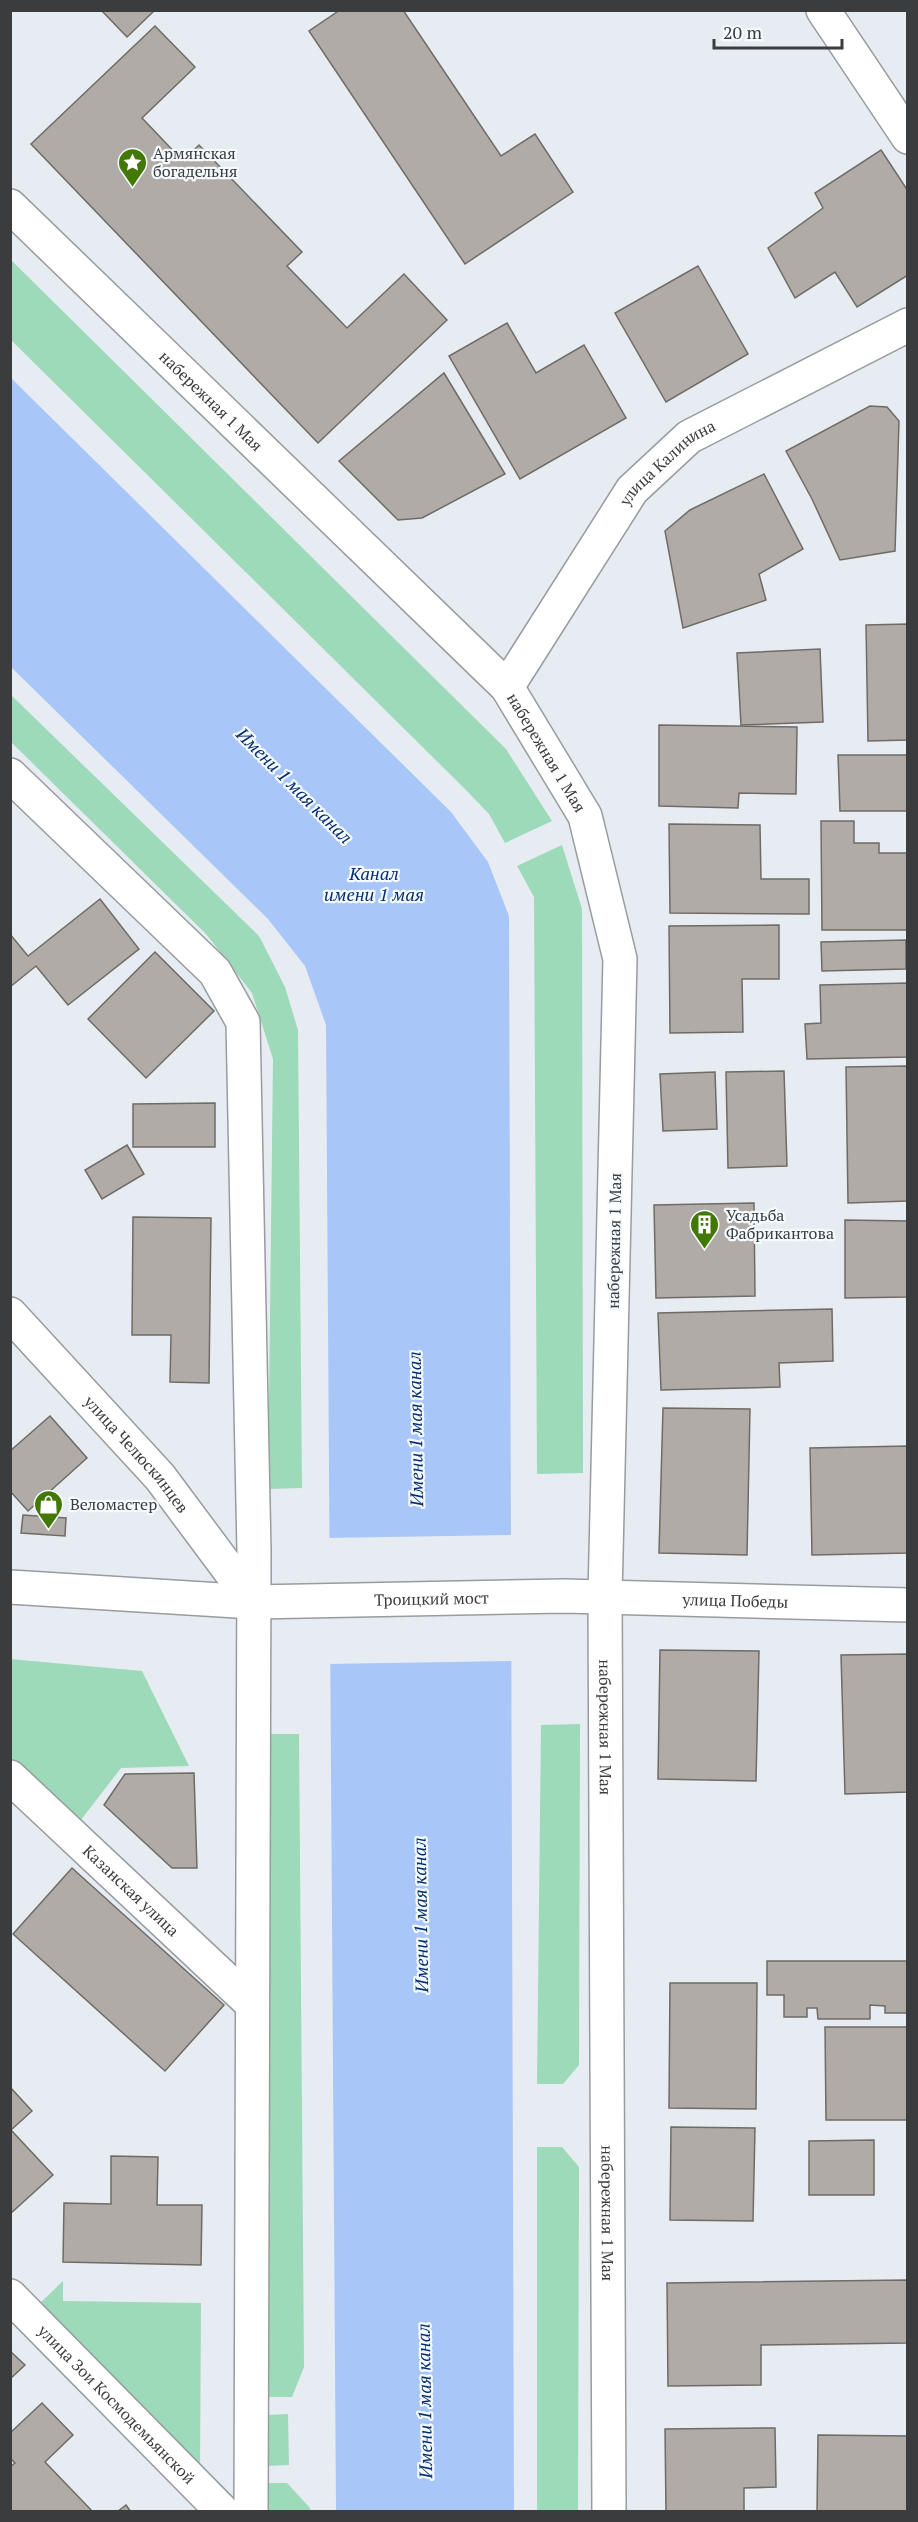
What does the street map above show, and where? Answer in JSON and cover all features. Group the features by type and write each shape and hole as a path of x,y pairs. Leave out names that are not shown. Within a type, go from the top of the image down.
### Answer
{"main road":[{"path":"823,10 908,137"},
{"name":"набережная 1 Мая","path":"10,206 507,687 585,816 620,959 605,1597 609,2511"},
{"name":"улица Калинина","path":"507,687 632,490 689,437 908,325"},
{"path":"10,775 215,972 243,1022 253,1602 251,2511"},
{"name":"улица Челюскинцев","path":"10,1314 160,1477 253,1602"},
{"name":"Троицкий мост","path":"10,1587 253,1602 564,1596"},
{"name":"улица Победы","path":"564,1596 908,1605"},
{"name":"Казанская улица","path":"10,1777 252,2004"},
{"name":"улица Зои Космодемьянской","path":"10,2296 223,2511"}],"green space":[{"path":"11,260 506,749 552,821 505,843 489,814 466,790 11,340"},
{"path":"10,694 259,936 285,987 298,1030 302,1488 268,1489 273,1059 252,993 206,934 11,742"},
{"path":"562,845 582,909 583,1473 537,1474 534,897 517,866"},
{"path":"10,1659 142,1671 189,1766 121,1768 77,1825 11,1764"},
{"path":"580,1724 579,2065 563,2084 537,2084 541,1725"},
{"path":"268,1734 299,1734 304,2367 292,2397 265,2397"},
{"path":"537,2147 562,2147 579,2167 578,2511 537,2511"},
{"path":"63,2281 63,2301 201,2303 200,2467 33,2310"},
{"path":"288,2414 289,2465 267,2466 267,2415"},
{"path":"265,2483 287,2483 310,2508 310,2511 265,2511"}],"water":[{"name":"Канал имени 1 мая","path":"10,377 451,812 488,862 509,916 514,2511 336,2511 326,1025 305,966 268,919 11,667"}],"pier":[{"path":"514,1535 514,1661 327,1664 326,1538"}],"building":[{"path":"101,10 155,10 127,37"},
{"path":"340,10 403,10 501,156 535,134 573,192 465,264 309,31"},
{"path":"155,26 195,67 142,118 183,161 199,145 302,252 287,266 347,328 404,274 447,320 318,443 31,144"},
{"path":"881,150 908,191 908,275 857,307 835,272 795,298 768,248 823,208 815,193"},
{"path":"698,266 748,354 666,402 615,313"},
{"path":"507,323 536,373 584,345 626,418 520,479 449,356"},
{"path":"444,373 505,474 422,518 398,520 339,461"},
{"path":"870,406 887,407 899,421 895,551 840,560 812,499 786,451"},
{"path":"764,474 803,549 759,574 766,600 683,628 665,531 690,510"},
{"path":"908,624 908,740 868,741 866,625"},
{"path":"820,649 823,722 741,725 737,653"},
{"path":"659,725 797,727 796,794 739,793 738,808 659,806"},
{"path":"838,755 908,755 908,811 840,811"},
{"path":"821,821 854,821 854,843 879,843 879,853 908,853 908,930 822,930"},
{"path":"669,824 760,825 761,879 809,879 809,914 670,913"},
{"path":"100,899 139,949 68,1005 36,966 10,987 10,934 28,956"},
{"path":"779,925 779,979 742,979 743,1032 670,1033 669,926"},
{"path":"906,940 906,969 822,971 821,942"},
{"path":"155,952 214,1011 146,1078 88,1019"},
{"path":"908,983 908,1057 807,1059 805,1024 821,1023 820,985"},
{"path":"908,1066 908,1201 848,1203 846,1067"},
{"path":"784,1071 787,1166 728,1168 726,1072"},
{"path":"715,1072 717,1129 663,1131 660,1074"},
{"path":"215,1103 215,1147 133,1147 133,1104"},
{"path":"127,1145 144,1174 102,1199 85,1170"},
{"name":"Усадьба Фабрикантова","path":"754,1203 755,1296 656,1298 654,1205"},
{"path":"133,1217 211,1218 209,1383 170,1382 171,1335 132,1335"},
{"path":"845,1220 908,1221 908,1297 845,1298"},
{"path":"832,1309 833,1361 779,1363 780,1387 661,1390 658,1313"},
{"path":"663,1408 750,1409 747,1555 659,1553"},
{"path":"50,1416 87,1458 28,1511 10,1491 10,1451"},
{"path":"908,1446 908,1553 812,1555 810,1448"},
{"path":"23,1515 66,1518 65,1536 21,1533"},
{"path":"660,1650 759,1651 756,1781 658,1779"},
{"path":"908,1654 908,1792 845,1794 841,1655"},
{"path":"194,1773 197,1868 172,1868 104,1805 125,1774"},
{"path":"72,1868 224,2005 165,2071 13,1934"},
{"path":"767,1961 908,1961 908,2013 885,2013 885,2006 870,2005 870,2019 818,2019 817,2008 807,2008 807,2017 784,2017 784,1995 767,1995"},
{"path":"670,1983 757,1983 756,2109 669,2108"},
{"path":"825,2027 908,2027 908,2120 826,2120"},
{"path":"10,2087 32,2111 11,2130 53,2175 10,2214"},
{"path":"671,2127 755,2128 753,2221 670,2220"},
{"path":"874,2140 874,2195 809,2195 809,2141"},
{"path":"111,2156 158,2157 157,2205 202,2205 201,2265 63,2262 64,2203 111,2204"},
{"path":"908,2280 908,2343 761,2345 761,2385 668,2386 667,2283"},
{"path":"10,2351 25,2365 10,2379"},
{"path":"42,2403 73,2435 45,2462 93,2512 13,2512 10,2509 10,2467 15,2463 10,2458 10,2433"},
{"path":"775,2428 776,2487 744,2488 744,2512 666,2512 665,2429"},
{"path":"818,2435 908,2436 908,2512 817,2512"},
{"path":"126,2505 131,2512 117,2512"}],"place":[{"name":"Армянская богадельня","path":"132,188"},
{"name":"Усадьба Фабрикантова","path":"705,1250"},
{"name":"Веломастер","path":"49,1530"}],"water label":[{"name":"Имени 1 мая канал","path":"294,786"},
{"name":"Имени 1 мая канал","path":"416,1429"},
{"name":"Имени 1 мая канал","path":"421,1915"},
{"name":"Имени 1 мая канал","path":"425,2401"}]}
